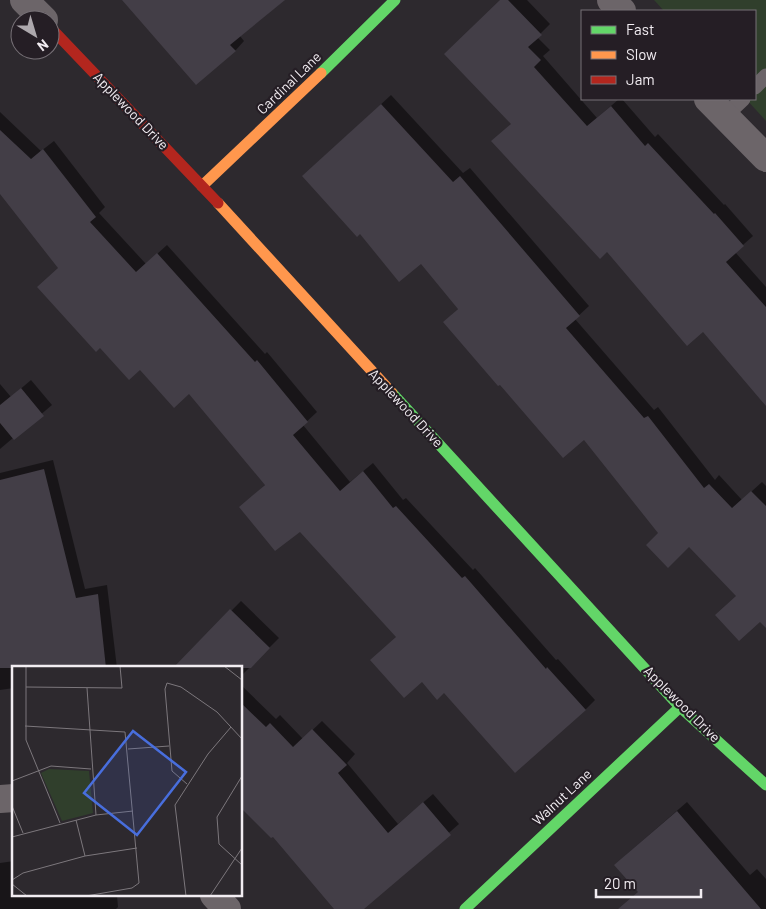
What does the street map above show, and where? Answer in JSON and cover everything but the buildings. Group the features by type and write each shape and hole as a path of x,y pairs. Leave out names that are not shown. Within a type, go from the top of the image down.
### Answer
{"street":[{"path":"24,0 34,10"},
{"name":"Cardinal Lane","path":"202,186 299,96 395,0"},
{"path":"611,0 621,10"},
{"name":"Applewood Drive","path":"60,37 202,186 680,707 766,785"},
{"path":"725,105 766,158"},
{"name":"Walnut Lane","path":"465,909 680,707"},
{"path":"215,896 227,909"}],"lane":[{"path":"756,86 766,76"}],"green space":[{"path":"654,0 766,0 766,121 747,100 756,100 756,10 663,10"}],"traffic: fast":[{"path":"321,73 395,0"},
{"path":"392,393 680,707 766,785"},
{"path":"465,909 680,707"}],"traffic: slow":[{"path":"202,186 321,73"},
{"path":"218,203 392,393"}],"traffic: jam":[{"path":"60,37 218,203"}]}
